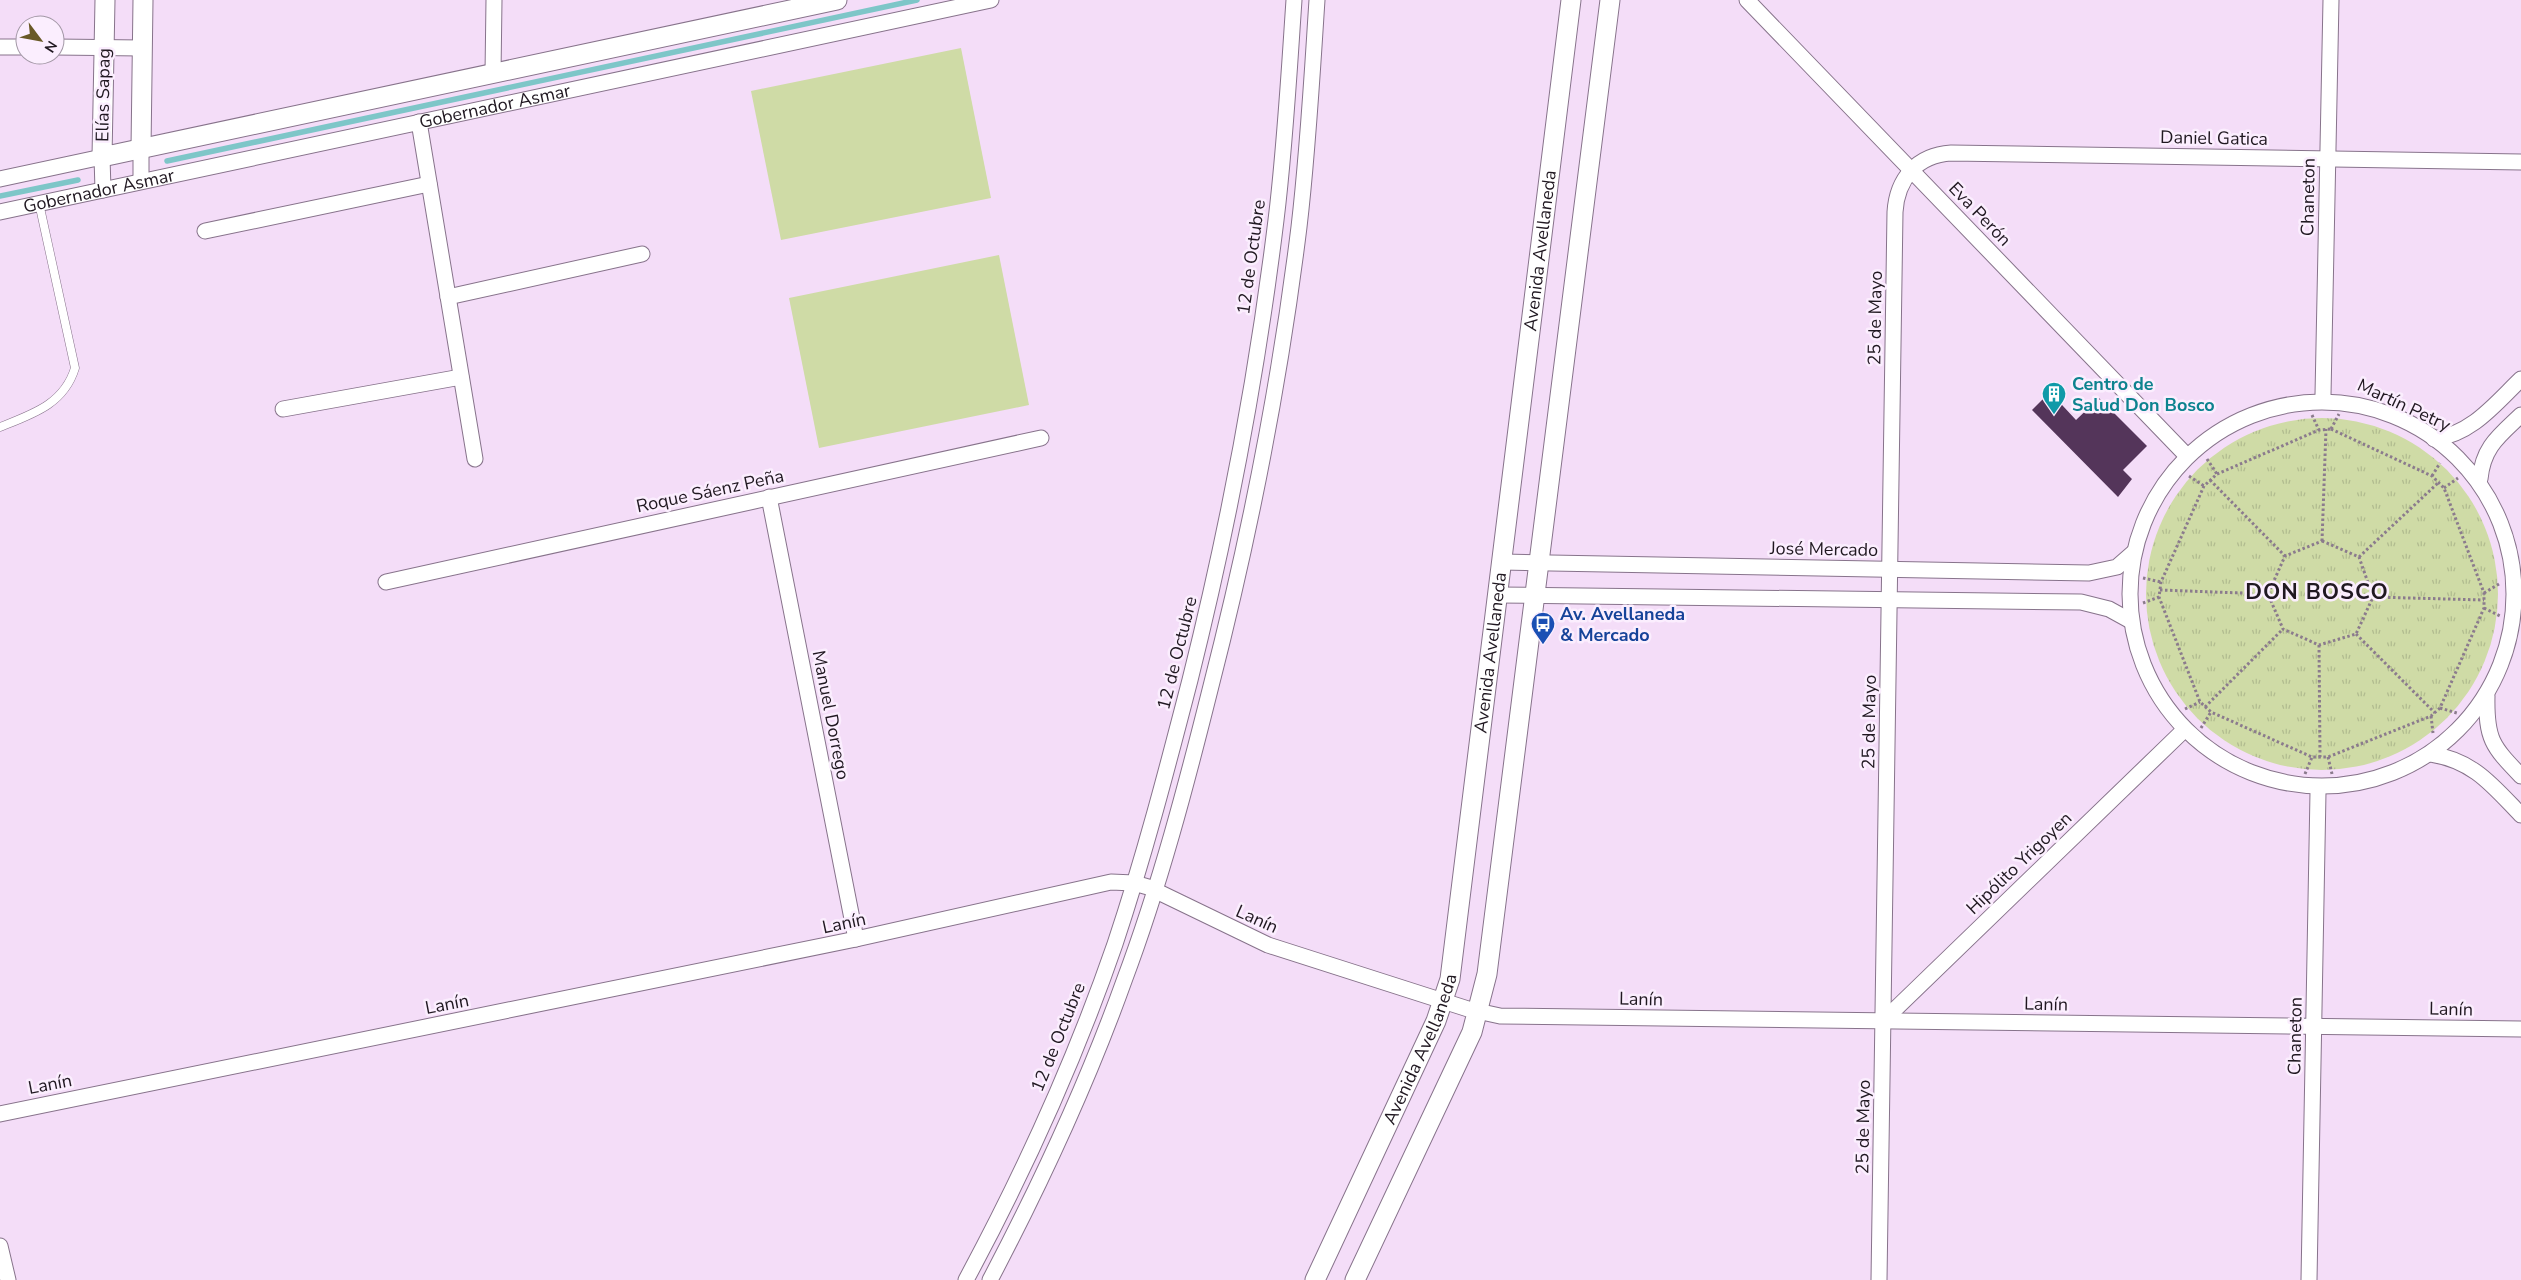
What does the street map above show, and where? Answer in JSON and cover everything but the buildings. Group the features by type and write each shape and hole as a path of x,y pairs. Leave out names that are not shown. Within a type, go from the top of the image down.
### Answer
{"street":[{"name":"Elías Sapag","path":"103,190 104,0"},
{"path":"141,181 143,0"},
{"path":"493,74 494,0"},
{"name":"Gobernador Asmar","path":"0,179 837,0"},
{"name":"Gobernador Asmar","path":"0,212 991,0"},
{"name":"12 de Octubre","path":"966,1280 1023,1168 1062,1079 1104,972 1161,794 1218,568 1240,460 1278,204 1294,0"},
{"path":"990,1280 1043,1175 1092,1065 1125,980 1155,890 1190,769 1237,584 1266,442 1298,229 1317,0"},
{"name":"Avenida Avellaneda","path":"1315,1280 1436,1021 1444,1001 1453,956 1571,0"},
{"name":"Avenida Avellaneda","path":"1355,1280 1464,1050 1478,1012 1490,957 1610,0"},
{"name":"Eva Perón","path":"1747,0 2186,455"},
{"name":"Chaneton","path":"2322,395 2331,0"},
{"path":"0,47 15,47"},
{"path":"65,47 142,48"},
{"path":"419,122 475,459"},
{"name":"Daniel Gatica","path":"1911,170 1930,156 1951,153 2521,162"},
{"name":"25 de Mayo","path":"1879,1280 1895,212 1897,192 1911,170"},
{"path":"205,231 429,184"},
{"path":"448,297 642,254"},
{"path":"284,409 461,377"},
{"path":"2434,439 2452,436 2472,426 2521,379"},
{"name":"Martín Petry","path":"2322,395 2336,396 2363,404 2434,439 2459,454 2480,478 2512,568 2519,602 2513,625 2487,694 2472,722 2459,735 2431,754 2344,788 2318,792 2288,784 2208,749 2182,732 2165,708 2129,620 2125,606 2125,579 2168,483 2186,455 2197,446 2218,435 2296,401 2322,395"},
{"path":"2480,478 2487,451 2521,415"},
{"name":"Roque Sáenz Peña","path":"386,582 1041,438"},
{"name":"Manuel Dorrego","path":"769,497 856,940"},
{"name":"José Mercado","path":"1502,562 2099,572 2117,567 2138,549"},
{"path":"1498,594 2081,602 2109,608 2129,620"},
{"path":"2487,694 2486,719 2491,739 2502,756 2521,776"},
{"name":"Hipólito Yrigoyen","path":"1883,1021 2182,732"},
{"path":"2431,754 2453,759 2474,769 2521,815"},
{"name":"Chaneton","path":"2309,1280 2318,792"},
{"name":"Lanín","path":"0,1114 856,940 1101,884 1134,883 1155,890 1257,942 1478,1012 1512,1016 2521,1029"},
{"path":"0,1246 8,1280"}],"lane":[{"path":"0,427 27,416 59,397 70,383 75,368 39,203"}],"path":[{"path":"2331,429 2339,414"},
{"path":"2312,415 2319,430"},
{"path":"2322,541 2326,429"},
{"path":"2331,429 2432,476 2444,488 2484,593 2484,608 2440,708 2435,713 2328,757 2312,758 2211,712 2200,702 2159,597 2161,582 2204,486 2210,480 2217,474 2319,430 2331,429"},
{"path":"2207,459 2217,474"},
{"path":"2432,476 2440,463"},
{"path":"2189,476 2204,486"},
{"path":"2444,488 2458,478"},
{"path":"2210,480 2285,556"},
{"path":"2359,557 2438,483"},
{"path":"2322,541 2359,557 2373,597 2356,634 2319,646 2283,629 2268,594 2285,556 2322,541"},
{"path":"2143,578 2161,582"},
{"path":"2484,593 2498,584"},
{"path":"2160,590 2268,594"},
{"path":"2143,603 2159,597"},
{"path":"2373,597 2484,600"},
{"path":"2484,608 2500,616"},
{"path":"2205,707 2283,629"},
{"path":"2356,634 2435,713"},
{"path":"2319,646 2320,757"},
{"path":"2185,709 2200,702"},
{"path":"2440,708 2457,713"},
{"path":"2201,728 2211,712"},
{"path":"2431,716 2433,733"},
{"path":"2328,757 2332,774"},
{"path":"2305,774 2312,758"}],"green space":[{"path":"961,48 991,198 781,240 751,91"},
{"path":"999,255 1029,405 819,448 789,298"},
{"path":"2322,418 2356,422 2389,432 2420,448 2446,470 2468,496 2484,527 2494,560 2498,594 2494,628 2484,661 2468,692 2446,718 2420,740 2389,756 2356,766 2322,770 2288,766 2255,756 2224,740 2198,718 2176,692 2160,661 2150,628 2146,594 2150,560 2160,527 2176,496 2198,470 2224,448 2255,432 2288,422"}],"waterway":[{"path":"167,161 917,0"},
{"path":"0,196 78,180"}],"place":[{"name":"Centro de Salud Don Bosco","path":"2054,415"},
{"name":"Av. Avellaneda & Mercado","path":"1543,645"}],"district":[{"name":"DON BOSCO","path":"2317,591"}]}
